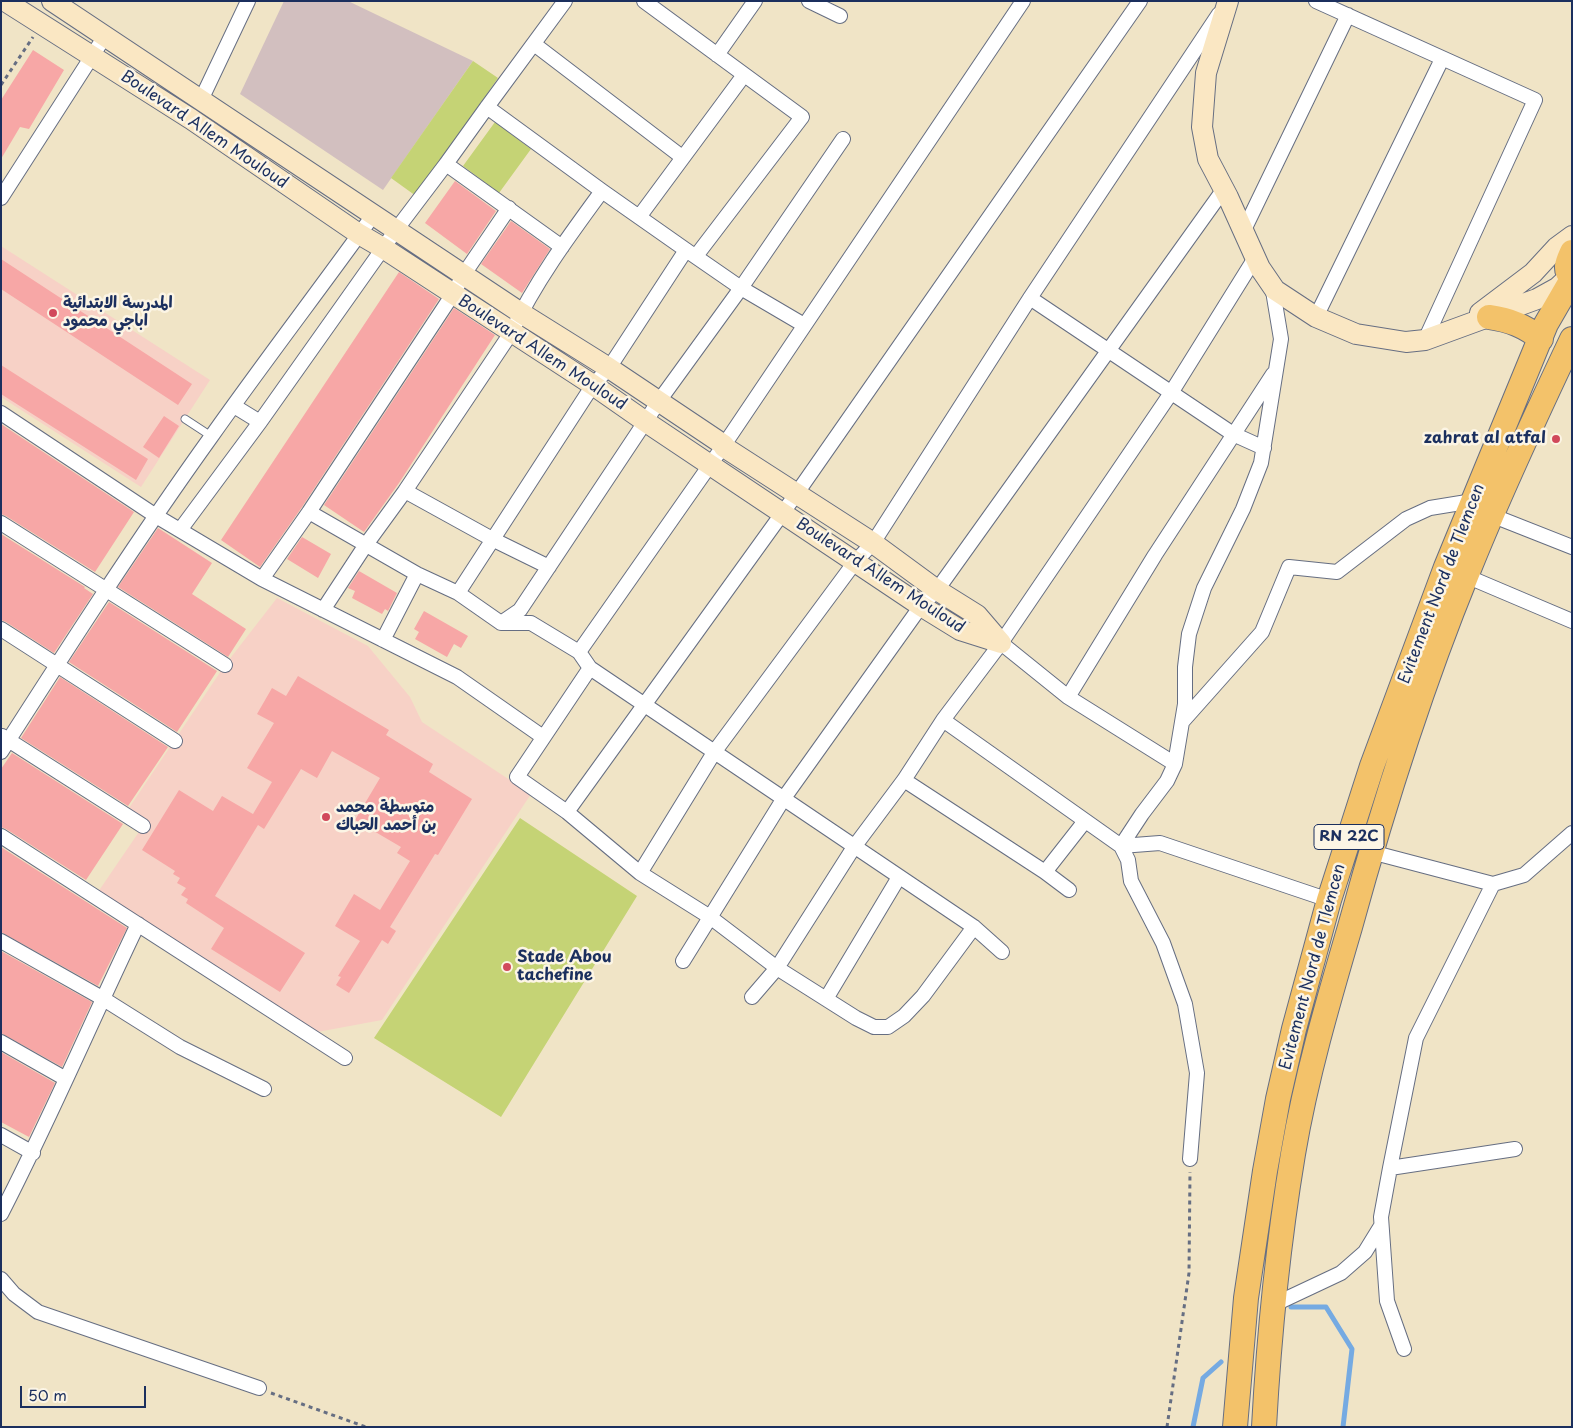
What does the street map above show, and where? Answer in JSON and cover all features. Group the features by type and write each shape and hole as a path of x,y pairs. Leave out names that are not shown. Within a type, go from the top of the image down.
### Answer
{"highway":[{"path":"1571,277 1566,269 1572,252"},
{"name":"Evitement Nord de Tlemcen","path":"1264,1427 1275,1277 1293,1153 1316,1046 1390,785 1466,576 1482,508 1541,339 1571,277"},
{"path":"1490,317 1517,323 1541,339"},
{"name":"Evitement Nord de Tlemcen","path":"1235,1427 1246,1298 1265,1171 1278,1099 1294,1029 1329,900 1372,766 1446,567 1482,508 1572,339"}],"main road":[{"name":"Boulevard Allem Mouloud","path":"5,1 191,119 359,234 593,385 921,606 960,630 1001,643"},
{"name":"Boulevard Allem Mouloud","path":"52,1 521,313 659,401 724,445 724,448 873,543 937,590 977,615 1001,643"},
{"path":"1228,1 1206,73 1202,127 1208,159 1224,189 1260,268 1275,290 1316,318 1356,334 1406,342 1425,340 1537,300 1571,277"},
{"path":"191,119 201,100"},
{"path":"1459,328 1533,273 1557,247 1572,236"}],"street":[{"path":"201,100 248,1"},
{"path":"180,530 260,422 396,230 565,1"},
{"path":"458,593 593,385 609,368 691,253 802,117 644,1"},
{"path":"717,55 755,1"},
{"path":"808,1 840,16"},
{"path":"579,652 724,445 1023,1"},
{"path":"567,812 797,493 1140,1"},
{"path":"640,873 715,751 855,562 873,543 1030,298 1228,1"},
{"path":"1316,1 1536,100 1425,340"},
{"path":"1243,232 1348,15"},
{"path":"3,193 105,36"},
{"path":"534,44 682,157"},
{"path":"1316,318 1442,58"},
{"path":"639,217 744,75"},
{"path":"486,107 741,288 804,325"},
{"path":"502,623 520,610 659,401 741,288 843,140"},
{"path":"446,164 562,247"},
{"path":"684,961 784,798 921,606 937,590 1224,189"},
{"path":"323,610 511,332 562,247 602,191"},
{"path":"262,579 309,512 464,274 510,208"},
{"path":"143,826 4,743 106,589 211,436 374,214"},
{"path":"752,997 777,968 854,847 904,780 943,720 1001,643 1171,393 1255,258"},
{"path":"1120,846 1166,781 1175,764 1186,704 1185,667 1189,634 1204,588 1242,509 1261,463 1281,339 1272,285"},
{"path":"1030,298 1233,434 1264,448"},
{"path":"1068,697 1155,555 1277,369"},
{"path":"234,406 260,422"},
{"path":"1,413 156,516 262,579 457,677 543,737"},
{"path":"405,491 492,539 549,567"},
{"path":"1182,722 1262,632 1288,567 1337,572 1406,519 1430,508 1482,508 1572,547"},
{"path":"309,512 365,546 417,574 458,593 502,623 531,623 579,652 590,668 974,927 1002,952"},
{"path":"1,523 225,666"},
{"path":"384,640 417,574"},
{"path":"1466,576 1572,621"},
{"path":"1,629 175,741"},
{"path":"1001,643 1068,697 1175,764"},
{"path":"590,668 517,777 567,812 640,873 710,917 777,968 856,1018 874,1027 888,1027 904,1016 923,996 974,927"},
{"path":"943,720 1120,846 1128,860 1131,881 1163,943 1185,1004 1197,1073 1190,1159"},
{"path":"904,780 1045,872 1069,890"},
{"path":"1045,872 1085,821"},
{"path":"1371,852 1492,884 1524,875 1572,832"},
{"path":"1,836 345,1058"},
{"path":"1120,846 1160,843 1329,900"},
{"path":"826,999 899,877"},
{"path":"1404,1349 1387,1301 1381,1226 1390,1168 1416,1038 1492,884"},
{"path":"1,1214 33,1153 102,998 138,924"},
{"path":"1,941 102,998 180,1047 264,1089"},
{"path":"1,1042 66,1079"},
{"path":"1,1135 33,1153"},
{"path":"1390,1168 1515,1149"},
{"path":"1273,1305 1341,1273 1365,1252 1381,1226"},
{"path":"1,1279 14,1294 38,1312 258,1388"}],"lane":[{"path":"185,419 211,436"}],"path":[{"path":"1,84 41,24"},
{"path":"1167,1427 1189,1273 1190,1159"},
{"path":"258,1388 366,1427"}],"shaded area":[{"path":"284,1 348,1 473,61 383,190 240,94"},
{"name":"المدرسة الابتدائية اباجي محمود","path":"1,246 210,380 141,487 1,397"},
{"name":"متوسطة محمد بن أحمد الحباك","path":"277,598 368,646 410,697 422,722 531,794 382,1020 312,1033 98,892 145,823 127,811 225,665"}],"green space":[{"path":"473,61 498,78 416,196 391,178"},
{"path":"495,122 531,149 499,193 463,166"},
{"name":"Stade Abou tachefine","path":"520,818 637,896 501,1117 374,1038"}],"building":[{"path":"33,50 64,70 29,129 20,127 1,159 1,100"},
{"path":"455,181 496,211 467,254 425,223"},
{"path":"511,221 550,249 522,293 481,264"},
{"path":"1,259 192,384 178,405 1,289"},
{"path":"399,272 439,299 302,507 260,567 221,540"},
{"path":"454,308 495,335 399,483 364,532 324,505"},
{"path":"1,365 148,459 136,480 1,394"},
{"path":"164,416 179,426 159,458 143,447"},
{"path":"1,424 134,512 95,572 1,514"},
{"path":"158,528 212,563 192,594 246,629 228,657 118,587"},
{"path":"1,534 93,594 54,653 1,620"},
{"path":"302,537 331,554 318,578 287,559"},
{"path":"359,571 397,593 388,611 385,609 382,614 352,598 355,591 348,588"},
{"path":"109,602 217,671 177,732 69,662"},
{"path":"424,611 468,636 461,648 454,644 447,657 415,639 419,632 414,629"},
{"path":"298,676 389,730 386,735 433,764 429,772 472,799 438,855 435,854 390,927 396,931 388,944 382,940 349,993 336,985 341,977 338,976 360,941 335,926 354,894 380,910 410,861 397,853 401,847 355,820 380,778 332,751 317,778 301,769 264,829 258,825 215,896 305,953 280,992 211,949 224,928 186,903 188,899 181,895 186,888 177,883 180,878 173,874 175,871 142,850 179,790 213,811 222,796 253,814 272,782 247,768 274,723 257,714 272,688 286,696"},
{"path":"60,677 168,747 128,806 21,738"},
{"path":"12,753 123,824 86,880 1,827 1,769"},
{"path":"1,847 127,928 98,986 1,932"},
{"path":"1,951 92,1002 62,1067 1,1033"},
{"path":"1,1052 55,1083 29,1137 1,1122"}],"waterway":[{"path":"1291,1307 1326,1307 1352,1349 1343,1427"},
{"path":"1193,1427 1203,1378 1221,1362"}],"place":[{"name":"المدرسة الابتدائية اباجي محمود","path":"53,313"},
{"name":"zahrat al atfal","path":"1556,439"},
{"name":"متوسطة محمد بن أحمد الحباك","path":"326,817"},
{"name":"Stade Abou tachefine","path":"507,967"}]}
